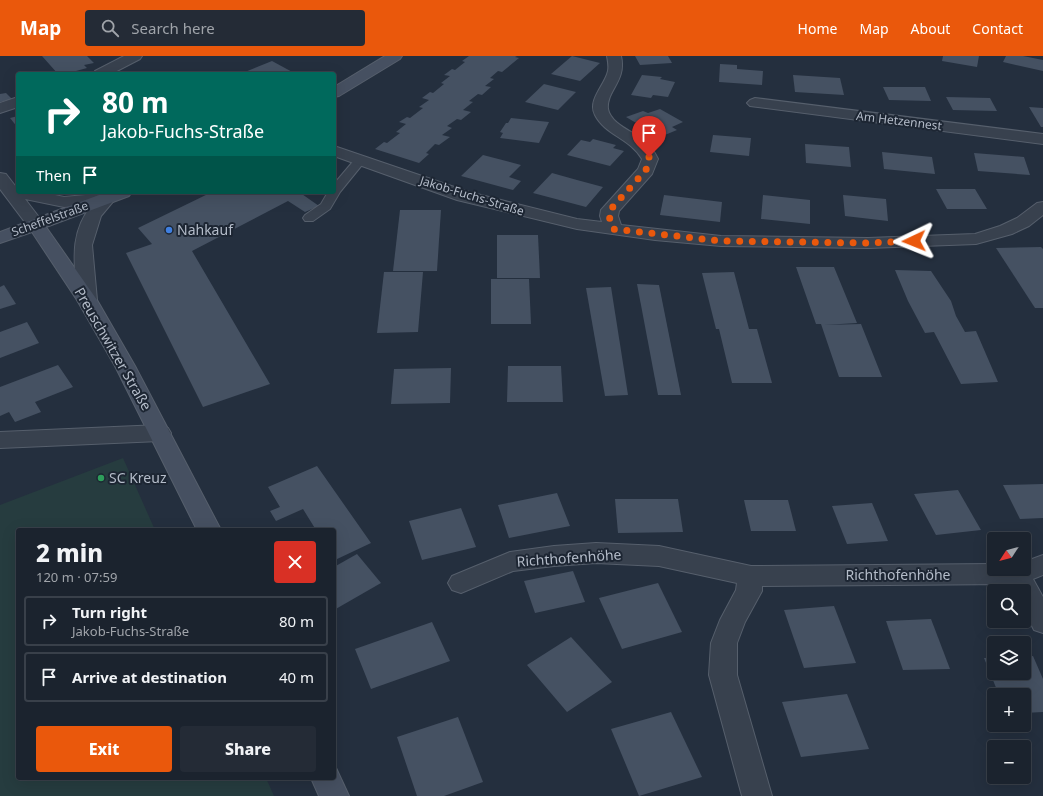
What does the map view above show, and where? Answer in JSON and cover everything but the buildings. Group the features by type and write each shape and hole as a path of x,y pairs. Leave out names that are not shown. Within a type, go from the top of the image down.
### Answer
{"street":[{"path":"104,72 135,56"},
{"path":"336,93 395,56"},
{"path":"613,229 609,216 610,210 646,170 650,159 647,151 640,144 610,123 602,114 600,107 601,100 610,86 617,67 614,56"},
{"path":"0,108 16,103"},
{"name":"Am Hetzennest","path":"755,103 1043,139"},
{"name":"Jakob-Fuchs-Straße","path":"336,152 470,198 577,224 721,241 868,243 976,239 1006,230 1023,222 1043,208"},
{"name":"Preuschwitzer Straße","path":"11,188 87,300 125,366 208,528"},
{"path":"34,194 64,202 115,195"},
{"path":"87,300 83,245 93,215 115,195"},
{"name":"Scheffelstraße","path":"0,238 115,195"},
{"path":"1023,222 1043,223"},
{"path":"0,440 160,433"},
{"name":"Richthofenhöhe","path":"462,583 510,562 554,556 596,553 659,556 751,576 987,574"},
{"name":"Richthofenhöhe","path":"1031,569 1043,565"},
{"path":"751,576 749,591 733,620 724,643 723,675 757,796"},
{"path":"1019,576 1043,622"},
{"path":"327,780 334,796"}],"lane":[{"path":"336,190 360,160"},
{"path":"309,218 326,206 333,194"}],"green space":[{"path":"123,458 154,528 16,528 16,780 267,780 274,796 0,796 0,505"}],"place":[{"name":"Nahkauf","path":"169,230"},
{"name":"SC Kreuz","path":"101,478"}],"route":[{"path":"649,157 650,159 646,170 610,210 609,216 613,229 655,235 721,241 868,243 914,241"}]}
